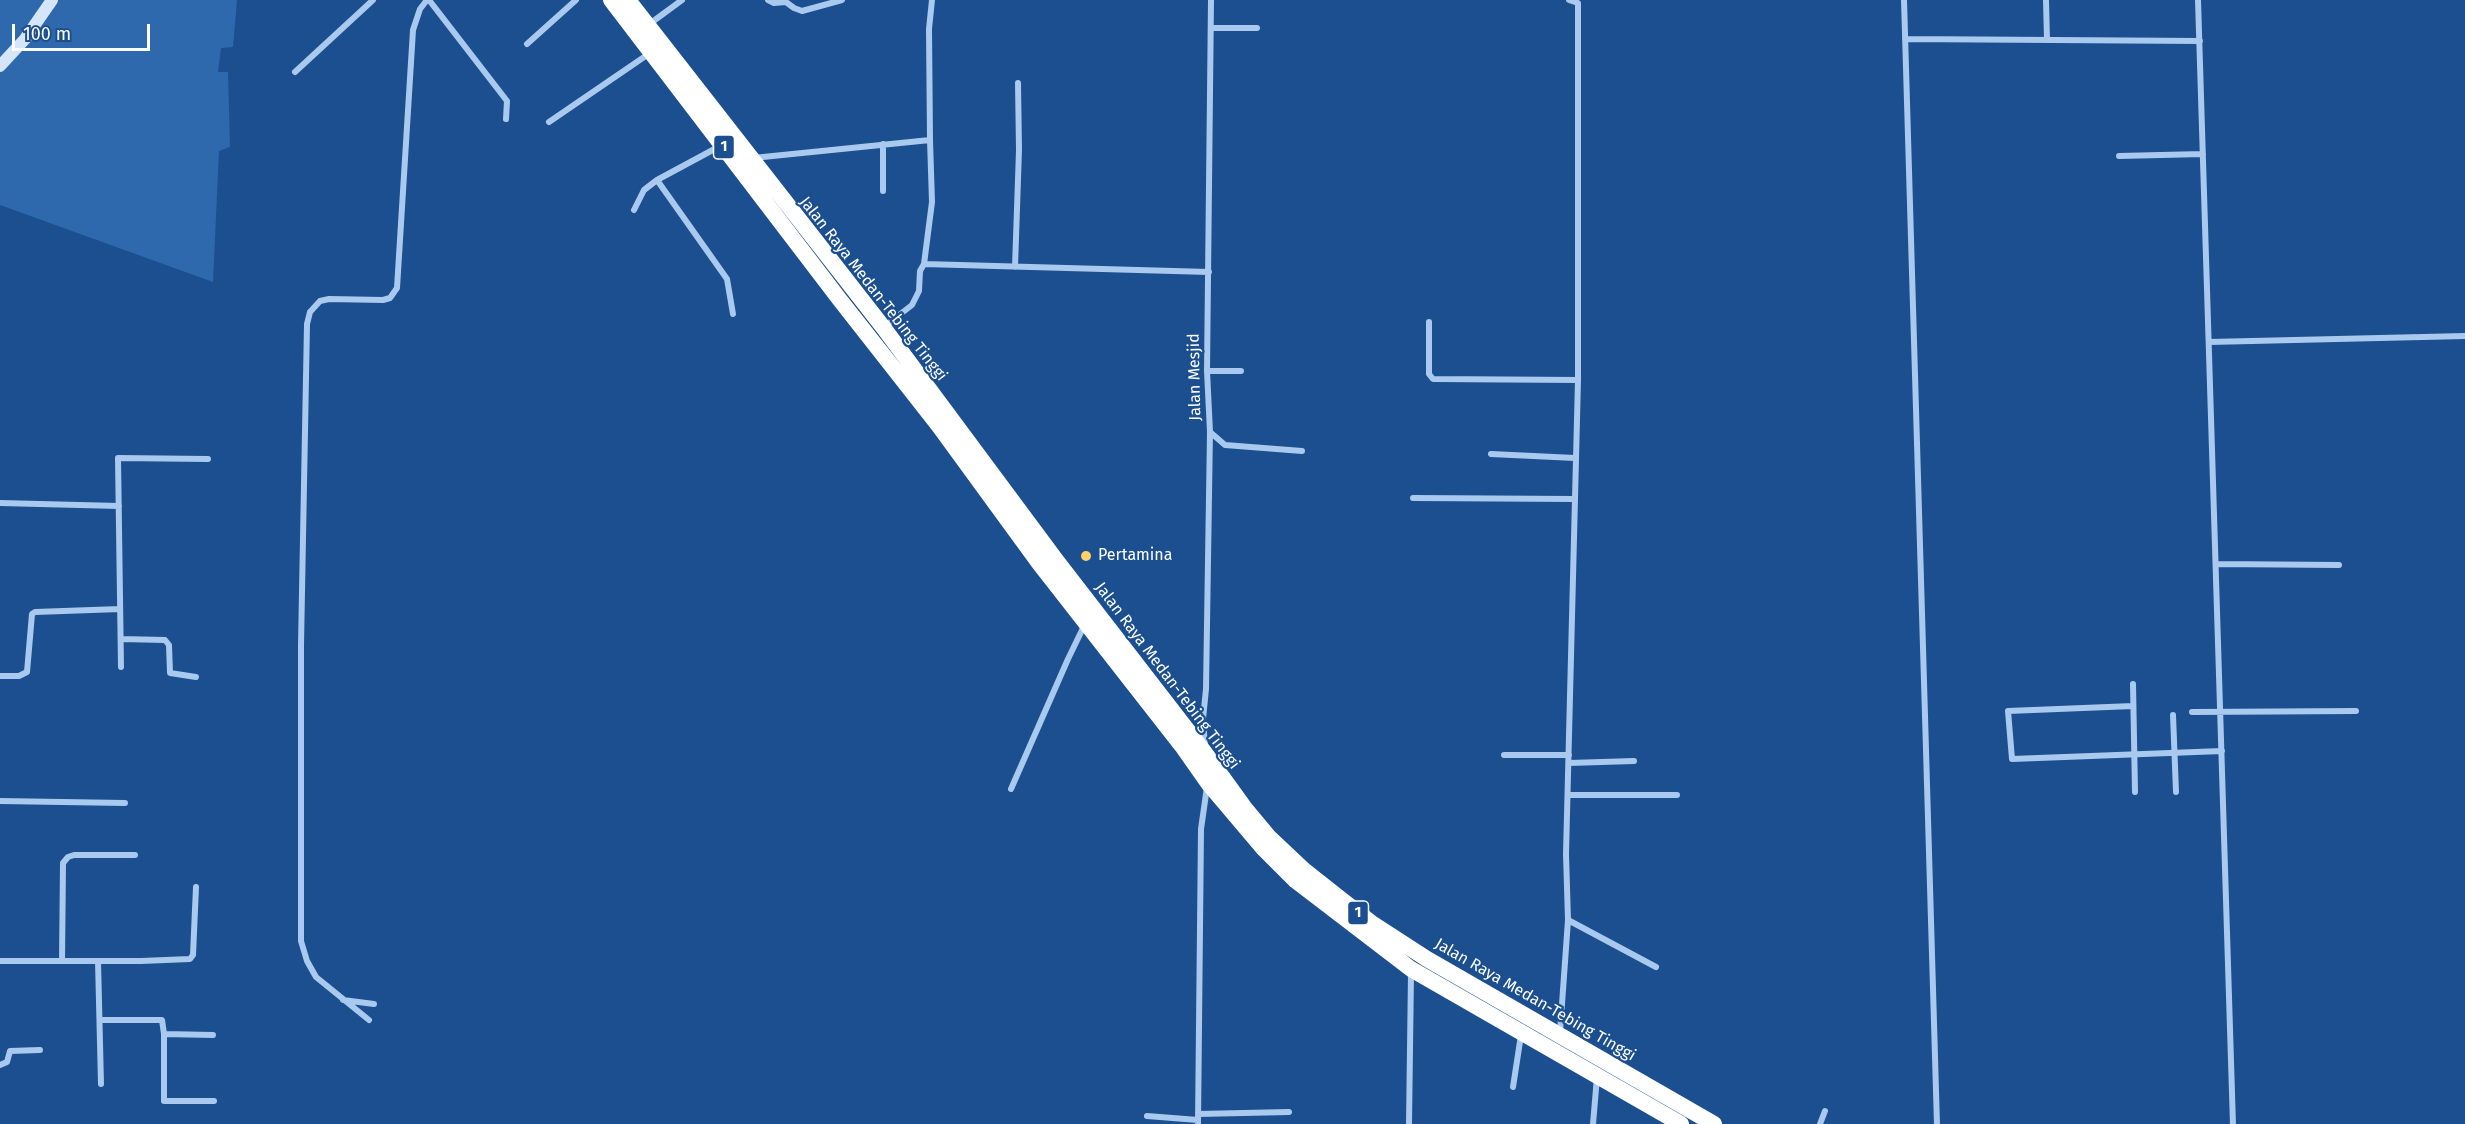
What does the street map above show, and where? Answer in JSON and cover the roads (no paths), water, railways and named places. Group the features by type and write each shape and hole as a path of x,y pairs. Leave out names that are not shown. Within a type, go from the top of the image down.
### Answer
{"highway":[{"name":"Jalan Raya Medan-Tebing Tinggi","path":"611,0 722,145 842,290 883,327 1056,560 1269,837 1304,870 1342,900 1427,959 1714,1124"},
{"name":"Jalan Raya Medan-Tebing Tinggi","path":"628,0 749,158 1032,554 1087,622 1208,783 1263,848 1296,880 1351,925 1411,969 1681,1124"}],"street":[{"path":"0,66 25,39 52,0"},
{"path":"295,72 373,0"},
{"path":"369,1020 316,977 307,961 301,941 303,518 307,324 310,312 320,302 329,299 383,300 390,298 397,288 413,30 420,9 428,0 507,101 506,119"},
{"path":"526,44 576,0"},
{"path":"647,26 682,0"},
{"path":"768,0 774,3 786,2 802,11 840,1"},
{"path":"883,327 916,300 920,270 924,264 932,202 929,28 932,0"},
{"name":"Jalan Mesjid","path":"1205,753 1203,719 1206,689 1210,432 1207,371 1211,0"},
{"path":"1560,1035 1568,920 1566,890 1578,380 1578,3 1569,0"},
{"path":"1904,0 1937,1124"},
{"path":"2046,0 2047,40"},
{"path":"2198,0 2233,1124"},
{"path":"1211,28 1257,28"},
{"path":"1905,39 2200,41"},
{"path":"549,122 651,51"},
{"path":"1015,267 1019,150 1018,83"},
{"path":"749,158 930,140"},
{"path":"883,144 883,191"},
{"path":"634,210 644,190 657,180 722,145"},
{"path":"2119,156 2203,154"},
{"path":"657,180 727,279 733,314"},
{"path":"924,264 1209,272"},
{"path":"1429,322 1429,374 1433,379 1578,380"},
{"path":"2209,342 2465,336"},
{"path":"1207,371 1241,371"},
{"path":"1210,432 1225,445 1302,451"},
{"path":"1491,454 1575,458"},
{"path":"121,667 119,457 208,459"},
{"path":"1413,498 1574,499"},
{"path":"0,503 119,506"},
{"path":"2216,564 2339,565"},
{"path":"0,676 19,676 27,672 34,612 120,609"},
{"path":"1011,789 1068,659 1087,622"},
{"path":"121,639 165,640 169,645 170,673 195,677"},
{"path":"2133,684 2135,792"},
{"path":"2133,706 2008,711 2012,759 2222,751"},
{"path":"2192,712 2356,711"},
{"path":"2173,715 2176,792"},
{"path":"1504,755 1569,755"},
{"path":"1569,763 1634,761"},
{"path":"1198,1119 1201,829 1208,783"},
{"path":"1568,795 1677,795"},
{"path":"0,801 125,803"},
{"path":"62,961 63,863 68,857 74,855 135,855"},
{"path":"0,961 185,960 192,958 196,887"},
{"path":"1568,920 1656,967"},
{"path":"98,961 101,1084"},
{"path":"1409,1124 1411,969"},
{"path":"342,1000 374,1004"},
{"path":"100,1020 162,1020 165,1101 214,1101"},
{"path":"1514,1087 1521,1031"},
{"path":"164,1035 213,1035"},
{"path":"0,1065 7,1062 10,1052 40,1050"},
{"path":"1593,1124 1597,1076"},
{"path":"1820,1124 1825,1111"},
{"path":"1147,1116 1198,1119 1289,1112"}],"place":[{"name":"Pertamina","path":"1086,556"}]}
